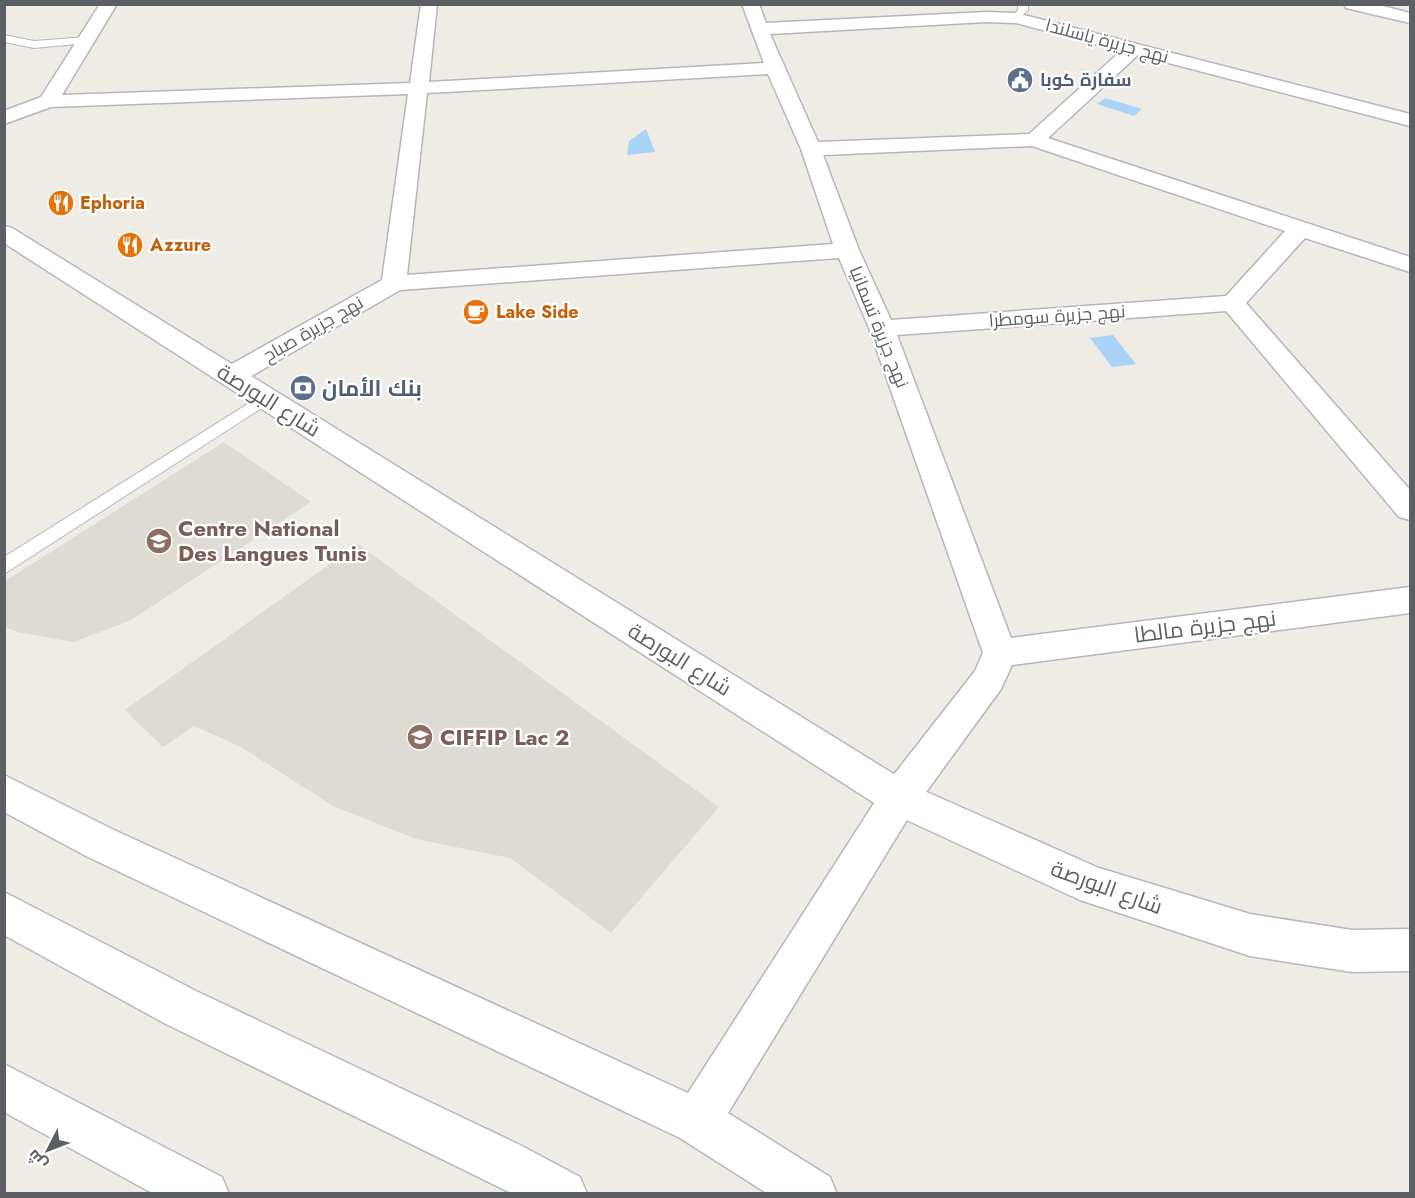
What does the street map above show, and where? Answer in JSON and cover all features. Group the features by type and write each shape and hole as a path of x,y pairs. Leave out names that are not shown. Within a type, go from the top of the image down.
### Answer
{"street":[{"path":"48,101 109,4"},
{"path":"429,4 394,283 847,250"},
{"name":"نهج جزيرة تسمانيا","path":"750,4 811,149 847,250 882,328 1000,653"},
{"path":"1352,4 1410,18"},
{"name":"نهج جزيرة ياسلندا","path":"761,29 986,16 1019,11 1135,48 1410,120"},
{"path":"1034,140 1135,48"},
{"path":"4,118 48,101 418,88 775,68"},
{"path":"811,149 1034,140 1299,230 1410,265"},
{"path":"1299,230 1233,303 1410,509"},
{"name":"شارع البورصة","path":"4,233 899,798 1094,886 1250,936 1352,951 1410,951"},
{"name":"نهج جزيرة صباح","path":"231,376 394,283"},
{"name":"نهج جزيرة سومطرا","path":"882,328 1233,303"},
{"name":"نهج جزيرة مالطا","path":"1000,653 1410,600"},
{"path":"697,1121 899,798 989,679 1000,653"},
{"path":"4,792 100,843 697,1121 813,1194"},
{"path":"4,912 180,1007 503,1162 563,1194"},
{"path":"4,1087 205,1194"}],"lane":[{"path":"4,38 13,42 31,44 87,40"},
{"path":"4,567 265,398"}],"shaded area":[{"name":"Centre National Des Langues Tunis","path":"224,442 311,502 131,620 74,642 17,632 5,627 5,581"},
{"name":"CIFFIP Lac 2","path":"358,544 719,807 611,933 510,858 416,839 333,806 241,747 194,726 163,747 125,710"}],"water":[{"path":"1105,98 1142,109 1134,116 1097,104"},
{"path":"646,129 655,152 627,155 629,141"},
{"path":"1113,335 1136,364 1112,367 1090,338"}],"place":[{"name":"سفارة كوبا","path":"1020,80"},
{"name":"Ephoria","path":"61,203"},
{"name":"Azzure","path":"130,245"},
{"name":"Lake Side","path":"476,312"},
{"name":"بنك الأمان","path":"303,388"},
{"name":"Centre National Des Langues Tunis","path":"159,541"},
{"name":"CIFFIP Lac 2","path":"420,737"}]}
